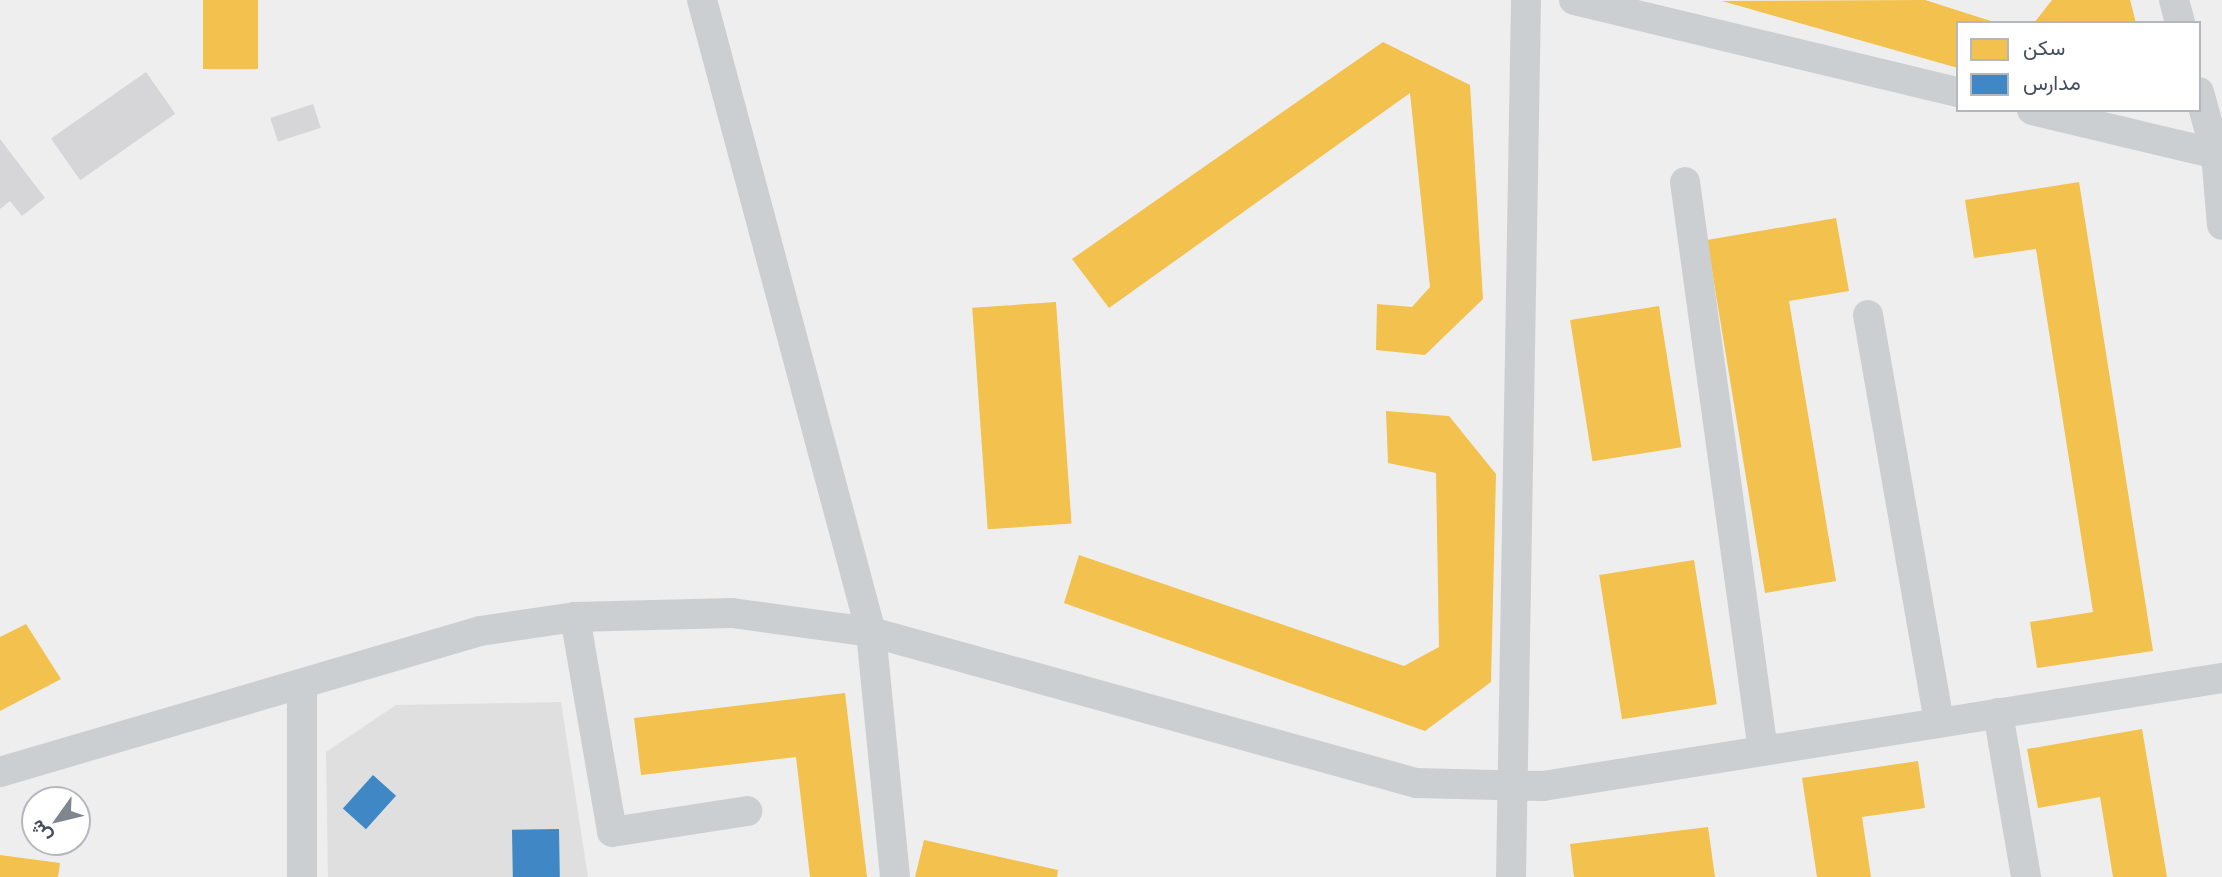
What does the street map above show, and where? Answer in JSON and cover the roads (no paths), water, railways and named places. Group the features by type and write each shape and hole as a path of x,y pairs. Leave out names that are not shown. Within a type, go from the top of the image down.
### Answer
{"street":[{"path":"702,0 871,632 895,877"},
{"path":"1511,877 1515,785 1527,0"},
{"path":"1574,0 1956,92"},
{"path":"2174,0 2179,21"},
{"path":"2201,99 2216,155 2222,225"},
{"path":"2040,112 2216,155"},
{"path":"1685,182 1763,751"},
{"path":"1868,314 1939,723"},
{"path":"0,772 480,631 575,617 732,613 871,632 1416,783 1543,786 2222,678"},
{"path":"575,617 612,832 747,811"},
{"path":"302,684 302,877"},
{"path":"1998,713 2026,877"}]}
